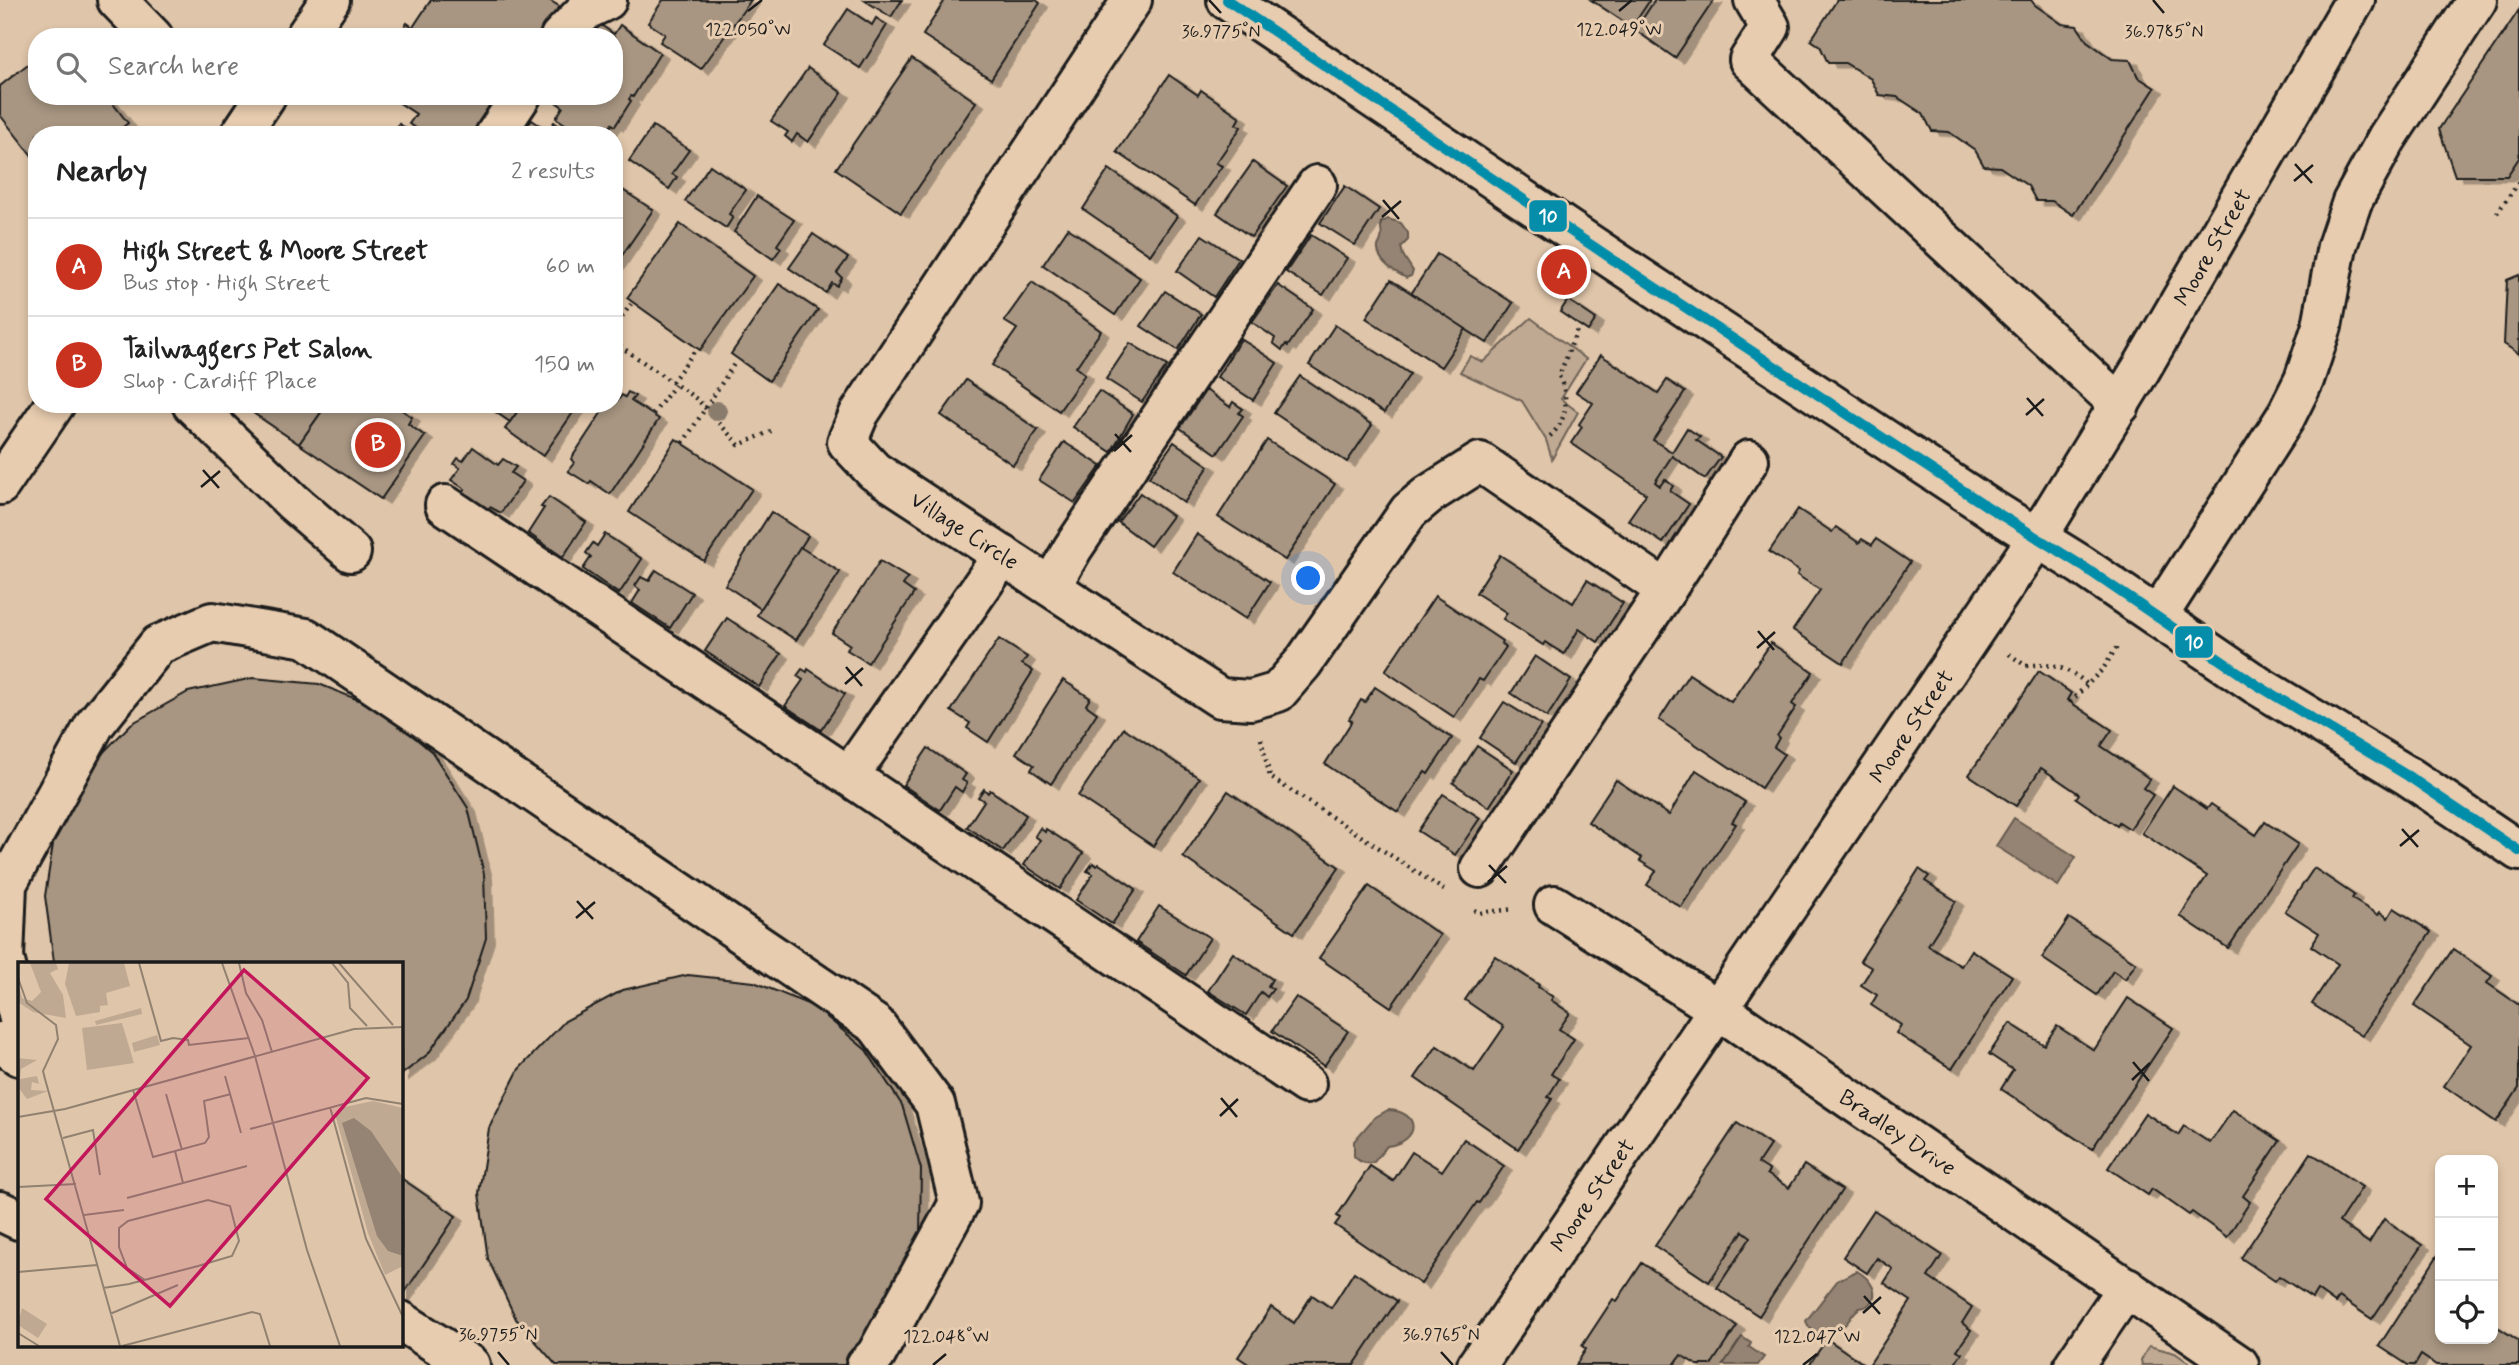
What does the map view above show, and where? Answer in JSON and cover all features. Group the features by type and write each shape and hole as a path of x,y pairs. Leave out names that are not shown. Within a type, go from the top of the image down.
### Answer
{"street":[{"path":"117,0 144,28"},
{"path":"311,28 330,0"},
{"path":"569,28 586,10 607,0"},
{"name":"Village Circle","path":"1132,0 859,414 847,442 874,471 1220,698 1251,700 1278,692 1303,663 1409,511 1428,495 1480,462 1666,590"},
{"path":"1227,0 1615,261 2158,617 2257,685 2408,776 2519,851"},
{"path":"1754,0 1770,27 1749,60 2120,405"},
{"name":"Moore Street","path":"1477,1365 2037,538 2120,405 2355,0"},
{"path":"2158,617 2285,418 2304,380 2322,326 2337,246 2352,202 2387,138 2477,0"},
{"path":"501,126 515,105"},
{"path":"1051,586 1073,548 1317,185"},
{"path":"0,485 49,413"},
{"path":"201,413 293,502 351,552"},
{"path":"1480,868 1666,590 1749,460"},
{"path":"445,505 1306,1084"},
{"path":"849,776 1003,555"},
{"path":"18,1014 4,958 7,884 95,724 158,645 212,622 306,638 876,1025 935,1104 959,1203 876,1355 866,1365"},
{"name":"Bradley Drive","path":"1554,905 1718,1009 2239,1365"},
{"path":"0,1042 18,1055"},
{"path":"0,1211 18,1220"},
{"path":"2074,1365 2127,1287"},
{"path":"402,1322 470,1365"}],"path":[{"path":"2497,213 2519,182"},
{"path":"623,315 631,303"},
{"path":"1550,436 1560,427 1563,416 1566,395 1559,376 1577,330"},
{"path":"623,348 698,400 739,446 774,430"},
{"path":"653,414 696,349"},
{"path":"682,443 736,361"},
{"path":"2070,702 2103,669 2117,647"},
{"path":"2002,649 2026,666 2059,666 2087,684"},
{"path":"1251,700 1270,777 1455,898"},
{"path":"1467,905 1479,913 1554,905"}],"shaded area":[{"path":"1388,219 1401,223 1408,233 1408,240 1401,247 1413,271 1411,276 1406,278 1389,267 1379,255 1381,223"},
{"path":"1531,318 1586,359 1561,399 1578,412 1552,459 1546,440 1522,401 1460,372 1470,356 1483,362"},
{"path":"2014,818 2076,857 2058,886 1996,846"},
{"path":"1388,1110 1406,1115 1413,1126 1411,1133 1398,1143 1387,1146 1374,1162 1361,1162 1354,1156 1354,1141 1374,1118"},
{"path":"1857,1271 1866,1278 1874,1291 1872,1301 1858,1309 1837,1330 1821,1333 1812,1330 1806,1321 1838,1280"},
{"path":"1742,1337 1751,1343 1749,1347 1764,1357 1758,1365 1723,1365"},
{"path":"2149,1346 2175,1353 2192,1365 2142,1365 2141,1360"}],"building":[{"path":"431,0 549,0 562,8 550,28 404,28 407,23 413,27"},
{"path":"663,0 751,0 701,69 660,42 665,34 648,23"},
{"path":"864,0 902,0 891,17"},
{"path":"945,0 1036,0 1040,3 991,79 923,35"},
{"path":"1591,0 1650,0 1632,27"},
{"path":"1655,0 1714,0 1675,58 1635,30"},
{"path":"1837,0 2031,0 2062,24 2077,26 2087,41 2112,59 2130,60 2138,77 2155,88 2073,215 2052,201 2036,201 2028,186 2000,167 1984,166 1975,150 1949,132 1932,131 1923,114 1897,97 1879,95 1871,79 1845,63 1828,63 1820,46 1811,40"},
{"path":"848,9 872,25 876,18 887,25 860,68 824,45"},
{"path":"2519,10 2519,158 2507,176 2455,176 2439,129"},
{"path":"620,25 660,53 633,97 629,99 631,101 615,126 568,126 556,118 563,107 560,105 623,105 623,28 618,28"},
{"path":"912,58 976,102 901,213 836,169"},
{"path":"28,64 28,105 114,105 128,123 124,126 28,126 28,151 0,115 0,86"},
{"path":"808,68 842,93 808,142 797,134 792,142 785,136 788,132 771,121"},
{"path":"1169,75 1198,95 1201,90 1240,117 1236,124 1241,127 1216,163 1222,166 1195,205 1117,152"},
{"path":"402,105 499,105 486,126 412,126 409,124 416,114"},
{"path":"532,120 541,126 527,126"},
{"path":"653,126 689,150 672,174 677,177 669,189 629,161"},
{"path":"1253,162 1287,186 1251,237 1217,213"},
{"path":"710,165 746,190 729,214 733,217 726,228 685,201"},
{"path":"1109,169 1177,216 1150,255 1083,209"},
{"path":"1345,186 1379,209 1355,245 1320,223"},
{"path":"623,190 653,210 623,254"},
{"path":"757,196 794,220 777,245 781,248 773,259 734,232"},
{"path":"680,224 753,276 700,350 627,298"},
{"path":"1068,228 1140,278 1115,315 1043,265"},
{"path":"813,234 848,258 837,273 842,278 837,286 832,283 826,293 789,268"},
{"path":"1202,235 1239,259 1214,297 1177,271"},
{"path":"1311,235 1347,258 1323,295 1286,272"},
{"path":"1437,254 1513,303 1487,343 1411,294"},
{"path":"2519,275 2519,354 2504,344 2507,280"},
{"path":"1391,280 1466,329 1441,367 1366,318"},
{"path":"1032,282 1101,331 1076,367 1085,374 1059,411 992,365 1017,329 1004,321"},
{"path":"779,284 818,310 769,381 731,354"},
{"path":"1278,285 1313,309 1288,346 1286,344 1282,350 1273,343 1275,338 1252,322"},
{"path":"1165,291 1201,314 1178,350 1141,326"},
{"path":"1568,300 1596,319 1588,331 1560,312"},
{"path":"1335,325 1410,374 1384,413 1309,365"},
{"path":"1241,339 1277,363 1253,400 1217,377"},
{"path":"1130,343 1167,366 1142,402 1106,379"},
{"path":"1601,355 1658,393 1667,380 1685,392 1653,440 1672,452 1687,428 1700,437 1696,440 1721,457 1705,479 1672,456 1655,482 1660,486 1665,479 1673,486 1670,491 1689,504 1663,543 1628,520 1646,494 1571,443 1582,427 1579,424 1593,403 1576,392"},
{"path":"1300,376 1372,425 1347,462 1274,413"},
{"path":"966,380 1038,430 1013,465 941,415"},
{"path":"1206,390 1230,407 1233,402 1243,409 1239,413 1243,416 1217,454 1180,428"},
{"path":"1099,391 1133,414 1111,452 1073,427"},
{"path":"628,392 635,396 631,401 659,419 610,494 591,481 589,484 568,471 574,463 571,459 601,413 623,413 623,396 625,397"},
{"path":"253,413 321,413 299,444"},
{"path":"321,413 406,413 412,417 408,424 425,436 381,499 299,444"},
{"path":"497,413 516,413 510,422"},
{"path":"517,413 573,413 543,456 505,429"},
{"path":"676,439 752,489 704,561 629,512"},
{"path":"1267,440 1335,484 1285,560 1218,517"},
{"path":"1064,442 1101,466 1075,503 1039,480"},
{"path":"1174,442 1209,466 1184,503 1149,477"},
{"path":"473,447 498,465 503,459 516,467 511,473 523,481 501,513 490,507 488,509 463,493 465,489 451,480 460,468 454,464 458,458 463,461"},
{"path":"1140,493 1172,516 1150,546 1118,522"},
{"path":"549,497 586,522 563,557 528,533"},
{"path":"1798,509 1832,532 1836,527 1859,543 1862,539 1872,545 1876,539 1910,562 1843,663 1793,630 1820,590 1797,575 1799,571 1769,552"},
{"path":"771,512 808,536 761,609 725,585"},
{"path":"605,534 642,559 619,594 583,569 591,557 586,553 593,543 597,546"},
{"path":"1197,534 1270,582 1246,619 1173,572"},
{"path":"800,547 840,572 796,640 757,615"},
{"path":"1500,555 1573,603 1587,580 1623,603 1598,642 1579,629 1564,654 1545,642 1543,645 1503,619 1507,613 1476,593"},
{"path":"880,561 908,578 903,585 914,593 868,663 847,650 850,645 832,633"},
{"path":"656,570 692,593 670,628 632,603 640,590 635,586 641,577 649,581"},
{"path":"1435,596 1502,641 1506,647 1483,681 1479,679 1454,717 1385,671"},
{"path":"727,618 781,654 759,687 705,651"},
{"path":"999,639 1027,657 1022,664 1033,671 988,742 967,728 970,723 951,711"},
{"path":"1771,643 1813,672 1792,704 1796,707 1777,736 1779,738 1774,747 1784,754 1761,788 1659,720 1689,674 1731,702"},
{"path":"1535,656 1571,680 1547,717 1511,693"},
{"path":"802,669 807,672 808,669 845,694 821,730 785,706 803,680 797,676"},
{"path":"2039,671 2071,693 2067,700 2112,730 2101,746 2150,779 2143,788 2153,795 2130,829 2119,822 2117,826 2076,798 2079,794 2041,768 2016,806 1969,775"},
{"path":"253,678 319,684 381,709 432,752 468,808 484,874 486,938 466,1000 428,1054 402,1074 402,962 54,962 45,896 55,831 85,771 131,724 188,692"},
{"path":"1063,680 1090,698 1086,705 1097,713 1051,784 1031,770 1034,765 1016,753"},
{"path":"1375,687 1452,738 1398,812 1325,764 1352,721 1349,719 1361,700 1365,702"},
{"path":"1504,702 1541,725 1516,762 1480,738"},
{"path":"1124,728 1199,778 1153,846 1078,796"},
{"path":"1477,746 1513,770 1489,807 1453,783"},
{"path":"928,748 966,774 962,780 967,783 962,792 955,787 940,810 903,785"},
{"path":"1696,770 1745,802 1732,822 1736,824 1681,907 1647,885 1656,871 1640,861 1642,858 1588,822 1616,780 1669,815"},
{"path":"2173,786 2207,809 2211,804 2256,835 2265,822 2298,844 2228,948 2180,916 2207,876 2142,833"},
{"path":"984,789 988,793 990,790 1026,815 1003,851 967,827 984,801 978,797"},
{"path":"1228,791 1339,867 1294,933 1183,857"},
{"path":"1443,794 1480,818 1455,855 1418,831"},
{"path":"1040,828 1045,832 1046,829 1083,853 1060,889 1024,865 1040,840 1035,836"},
{"path":"1093,863 1097,866 1099,864 1136,889 1112,924 1076,900 1093,874 1087,871"},
{"path":"2314,868 2354,895 2352,899 2378,915 2380,912 2388,918 2394,908 2431,932 2362,1036 2312,1004 2338,964 2311,946 2319,933 2285,911"},
{"path":"1919,869 1929,876 1925,881 1956,901 1928,945 1961,966 1971,950 2012,976 1952,1069 1896,1033 1901,1025 1871,1005 1877,995 1861,985 1872,968 1860,961"},
{"path":"1369,886 1440,935 1391,1007 1319,958"},
{"path":"1159,906 1210,938 1186,975 1136,942"},
{"path":"2069,918 2136,963 2125,979 2113,971 2097,995 2042,958"},
{"path":"2453,949 2492,976 2487,983 2519,1005 2519,1088 2496,1122 2444,1086 2471,1045 2414,1006"},
{"path":"1233,953 1272,979 1268,986 1273,989 1267,997 1261,992 1246,1015 1208,991"},
{"path":"1495,956 1539,985 1538,987 1553,997 1551,1000 1570,1013 1559,1029 1574,1039 1551,1074 1559,1079 1548,1097 1552,1099 1518,1149 1415,1078 1437,1046 1474,1071 1504,1027 1465,1000"},
{"path":"688,975 754,982 815,1007 866,1050 902,1105 921,1169 920,1235 862,1352 844,1365 556,1365 516,1319 488,1259 479,1193 489,1128 519,1069 565,1021 623,990"},
{"path":"1296,997 1348,1031 1324,1066 1272,1031"},
{"path":"2128,998 2173,1028 2092,1149 2001,1089 2013,1070 1989,1054 2010,1023 2044,1045 2057,1026 2094,1050"},
{"path":"2233,1110 2280,1141 2243,1196 2250,1202 2227,1237 2192,1212 2189,1215 2152,1189 2148,1195 2108,1168 2145,1113 2178,1135 2184,1126 2210,1143"},
{"path":"1737,1123 1770,1145 1758,1163 1769,1170 1767,1174 1789,1188 1804,1165 1842,1190 1759,1316 1717,1288 1751,1237 1743,1231 1709,1282 1655,1246"},
{"path":"1464,1139 1504,1166 1421,1284 1335,1225 1340,1218 1337,1216 1370,1166 1393,1181 1412,1152 1442,1171"},
{"path":"2311,1153 2362,1187 2339,1222 2369,1243 2384,1219 2422,1245 2372,1319 2339,1297 2335,1303 2317,1290 2312,1298 2279,1276 2275,1281 2241,1258"},
{"path":"402,1179 456,1216 402,1297"},
{"path":"1874,1210 1942,1255 1928,1277 1972,1307 1962,1323 1971,1330 1957,1350 1962,1353 1954,1365 1869,1365 1911,1301 1884,1283 1893,1269 1877,1258 1867,1273 1843,1257"},
{"path":"2435,1260 2435,1344 2498,1344 2498,1327 2519,1341 2519,1365 2436,1365 2421,1355 2415,1365 2408,1365 2379,1346"},
{"path":"1642,1263 1737,1326 1711,1365 1697,1365 1681,1355 1674,1365 1576,1365 1586,1349 1582,1346 1613,1299 1617,1301"},
{"path":"1354,1272 1397,1301 1354,1365 1250,1365 1238,1357 1271,1307 1294,1323 1312,1295 1331,1308"},
{"path":"1827,1339 1865,1365 1809,1365"}],"transit line":[{"name":"10","path":"1227,0 1615,261 1991,509 2081,565 2257,685 2408,776 2519,851"}],"place":[{"name":"High Street & Moore Street","path":"1564,272"},
{"name":"Tailwaggers Pet Salon","path":"378,445"}]}
